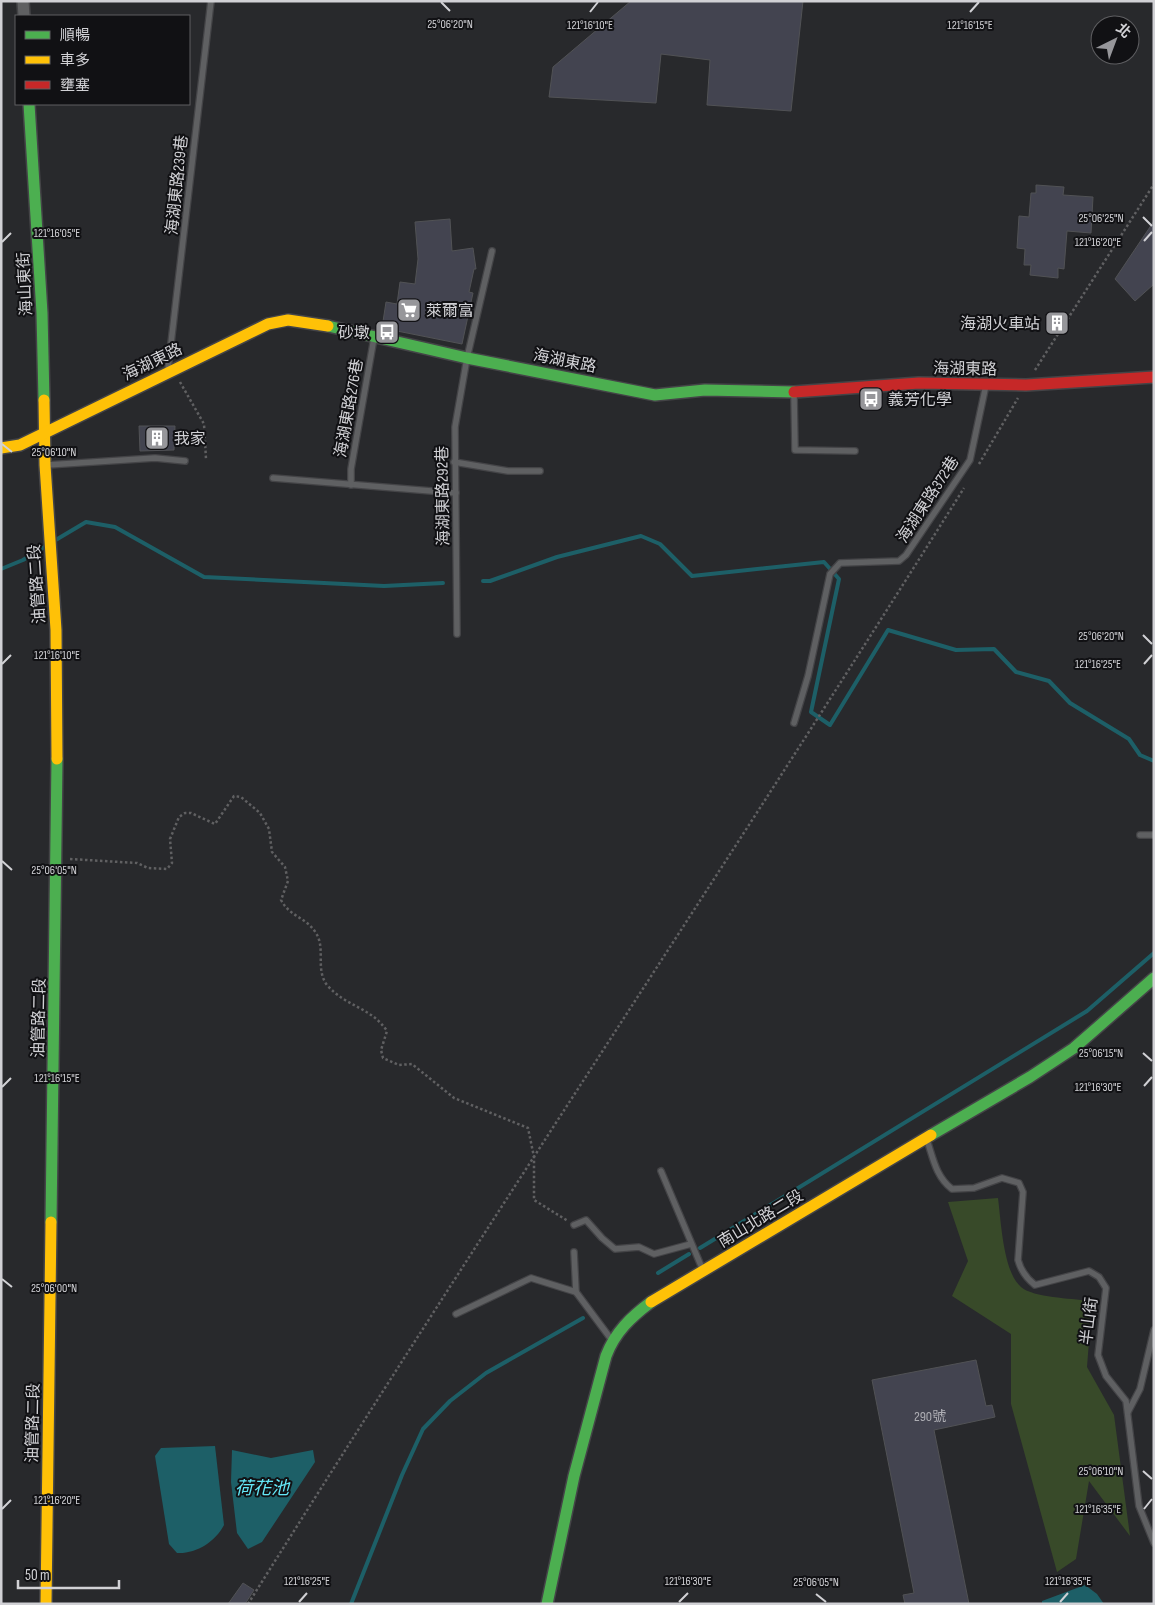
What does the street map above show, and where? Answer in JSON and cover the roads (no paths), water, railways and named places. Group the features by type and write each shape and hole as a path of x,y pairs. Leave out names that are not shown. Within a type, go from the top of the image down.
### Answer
{"street":[{"path":"23,1 24,15"},
{"name":"海山東街","path":"29,105 42,313 46,433"},
{"name":"海湖東路","path":"1,448 20,445 268,324 288,320 374,336 467,358 655,395 705,390 794,392 919,383 1026,385 1154,377"},
{"name":"油管路二段","path":"46,433 45,465 56,630 56,859 46,1604"},
{"name":"南山北路二段","path":"547,1604 579,1452 612,1341 628,1321 649,1304 703,1270 1030,1077 1074,1048 1154,978"}],"lane":[{"name":"海湖東路239巷","path":"171,370 211,1"},
{"name":"海湖東路292巷","path":"457,634 455,427 467,358 492,251"},
{"name":"海湖東路276巷","path":"351,485 351,469 374,336"},
{"name":"海湖東路372巷","path":"794,723 808,676 830,574 840,563 899,561 906,555 970,460 986,385"},
{"path":"794,392 795,450 855,451"},
{"path":"45,465 156,458 185,461"},
{"path":"454,462 508,471 540,471"},
{"path":"273,478 456,493"},
{"path":"1140,835 1154,836"},
{"name":"半山街","path":"926,1138 937,1171 945,1183 952,1189 974,1188 1002,1178 1019,1183 1023,1192 1018,1260 1020,1269 1027,1279 1035,1285 1089,1271 1099,1277 1106,1288 1098,1355 1106,1376 1126,1401 1140,1506 1154,1543"},
{"path":"661,1172 703,1270"},
{"path":"574,1225 586,1220 615,1249 639,1247 654,1254 692,1244"},
{"path":"574,1252 576,1292 612,1341"},
{"path":"456,1314 531,1278 576,1292"},
{"path":"1128,1412 1140,1389 1154,1330"}],"water":[{"path":"215,1446 224,1525 216,1537 204,1546 184,1553 177,1553 169,1544 155,1456 161,1448"},
{"name":"荷花池","path":"232,1450 271,1458 313,1450 315,1462 262,1542 248,1549 237,1533 231,1482"},
{"path":"1085,1585 1097,1594 1104,1604 1042,1604 1042,1601"}],"waterway":[{"path":"54,541 86,522 115,527 204,577 384,586 443,583"},
{"path":"483,581 490,581 557,557 641,536 660,544 692,576 824,562 839,579 811,712 830,725 888,630 956,650 994,649 1016,672 1049,681 1070,703 1129,739 1140,755 1154,761"},
{"path":"1,569 23,560 46,546"},
{"path":"700,1248 1087,1011 1154,953"},
{"path":"658,1273 689,1254"},
{"path":"351,1604 402,1475 423,1429 450,1401 486,1373 583,1318"}],"place":[{"name":"萊爾富","path":"409,310"},
{"name":"海湖火車站","path":"1057,323"},
{"name":"砂墩","path":"387,332"},
{"name":"義芳化學","path":"871,399"},
{"name":"我家","path":"157,438"}]}
